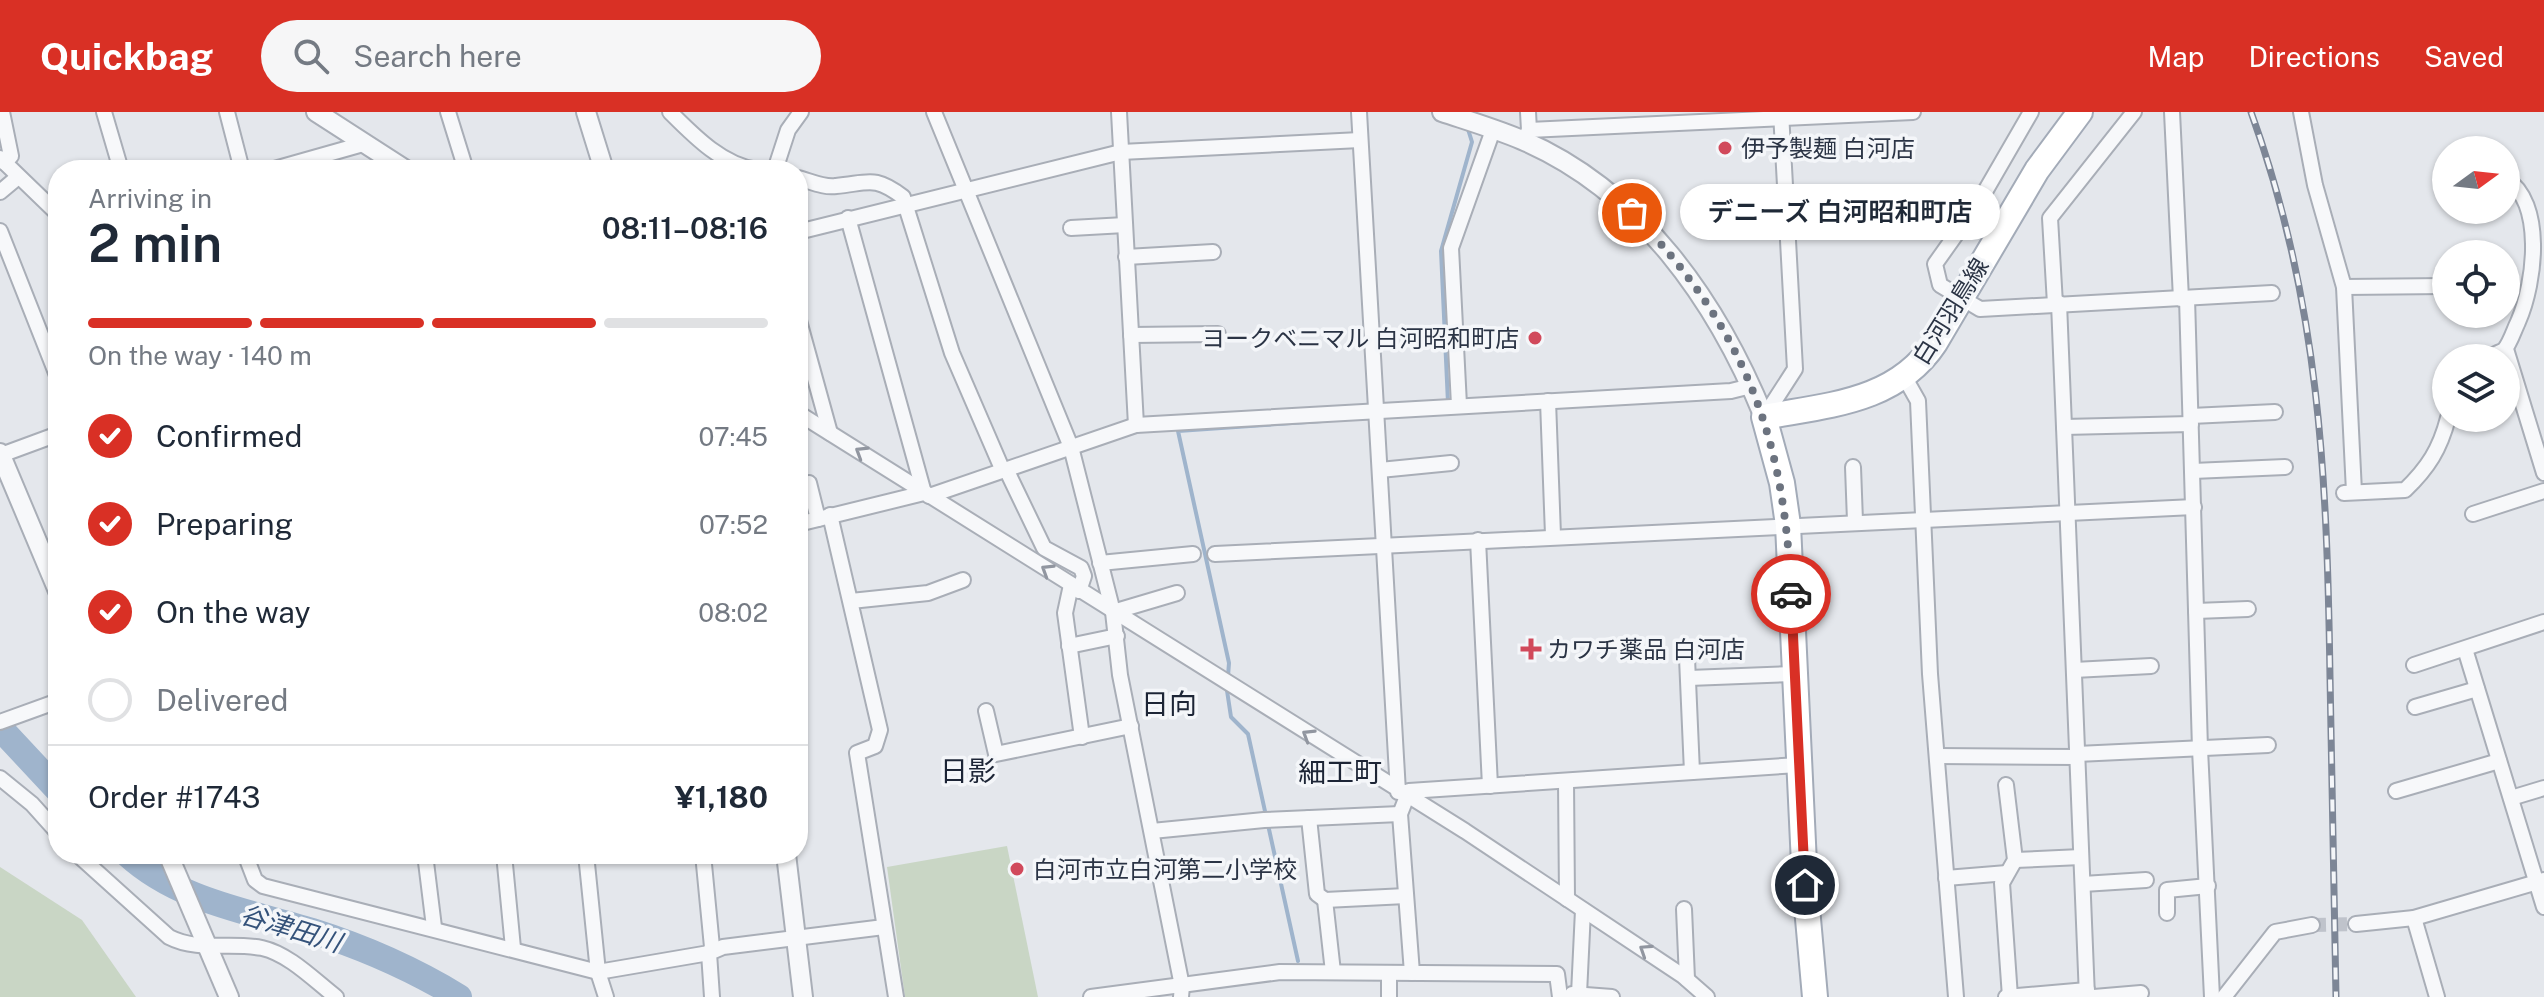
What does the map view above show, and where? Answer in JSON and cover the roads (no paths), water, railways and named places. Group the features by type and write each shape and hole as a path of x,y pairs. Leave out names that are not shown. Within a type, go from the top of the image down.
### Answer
{"main road":[{"name":"白河羽鳥線","path":"1764,417 1857,399 1905,378 1926,356 2037,170 2080,112"},
{"path":"1764,417 1782,483 1788,525 1798,765 1815,997"}],"street":[{"path":"2,112 11,156 3,161 48,205"},
{"path":"104,112 118,160"},
{"path":"227,112 239,160"},
{"path":"316,112 389,160"},
{"path":"448,112 463,160"},
{"path":"586,112 601,160"},
{"path":"670,112 727,160"},
{"path":"778,160 788,130 801,112"},
{"path":"934,112 1071,447 1113,612 1120,675 1182,992"},
{"path":"1119,112 1136,425"},
{"path":"1359,112 1412,973"},
{"path":"1442,112 1493,130 1526,135 1781,115 1913,112"},
{"path":"1526,135 1528,112"},
{"path":"2031,112 1979,202 1935,264 1940,285 1980,309 2272,293"},
{"path":"2089,995 2064,427 2050,218 2134,112"},
{"path":"2172,112 2191,420 2200,749 2212,997"},
{"path":"2301,112 2315,185 2344,287 2349,492 2405,490 2426,470 2441,446 2444,432"},
{"path":"1764,417 1795,369 1781,115"},
{"path":"1459,405 1451,248 1493,130"},
{"path":"1526,135 1600,187 1661,243 1710,308 1764,417"},
{"path":"808,229 1121,152 1360,140"},
{"path":"306,160 363,144"},
{"path":"0,192 18,177"},
{"path":"808,181 831,187 862,181 885,183 903,197 908,206 952,353 1004,470 1044,548 1081,568 1084,576 1075,588 1065,613 1082,737"},
{"path":"2508,344 2531,292 2543,231 2531,200 2520,188"},
{"path":"848,218 926,494"},
{"path":"1071,228 1125,225"},
{"path":"0,231 48,353"},
{"path":"1126,257 1213,252"},
{"path":"2344,287 2432,286"},
{"path":"1131,335 1218,334"},
{"path":"808,353 830,433"},
{"path":"1905,378 1918,401 1937,756 1956,997"},
{"path":"808,521 926,494 1136,425 1731,391 1751,386"},
{"path":"2520,395 2544,473"},
{"path":"1548,401 1553,535"},
{"path":"2064,427 2275,412"},
{"path":"808,419 1567,899 1687,979 1707,997"},
{"path":"48,437 0,454 48,567"},
{"path":"1380,470 1451,463"},
{"path":"1853,467 1855,521"},
{"path":"2193,471 2285,467"},
{"path":"809,483 824,517 851,601 880,730 875,746 857,753 896,997"},
{"path":"2473,514 2544,491"},
{"path":"1215,554 1553,535 2194,507"},
{"path":"1478,540 1490,786"},
{"path":"1100,563 1193,554"},
{"path":"851,601 928,593 963,580"},
{"path":"1113,612 1177,593"},
{"path":"2196,611 2248,609"},
{"path":"2414,665 2544,622"},
{"path":"1069,646 1117,636"},
{"path":"2465,649 2540,881 2544,907"},
{"path":"1687,658 1692,772"},
{"path":"2074,670 2151,666"},
{"path":"1689,678 1794,674"},
{"path":"2415,707 2477,689"},
{"path":"0,722 48,704"},
{"path":"986,711 996,754 1131,726"},
{"path":"1937,756 2077,755 2268,745"},
{"path":"2396,791 2499,761"},
{"path":"1402,794 1409,791 1798,765"},
{"path":"0,778 48,822"},
{"path":"1566,781 1567,899"},
{"path":"2006,785 2011,867 2002,883 2008,997 2141,993"},
{"path":"2511,798 2544,788"},
{"path":"1152,831 1268,820 1400,814"},
{"path":"1309,818 1317,894 1325,900 1406,896"},
{"path":"1946,878 2081,857"},
{"path":"88,864 169,937 186,946 204,938 279,954 336,997"},
{"path":"172,864 229,997"},
{"path":"249,864 255,880 263,886 434,927 598,972 709,953 731,945 884,927"},
{"path":"426,864 434,927"},
{"path":"505,864 513,948"},
{"path":"587,864 598,972 606,997"},
{"path":"704,864 712,947 709,953 712,997"},
{"path":"787,864 803,997"},
{"path":"2083,884 2146,880"},
{"path":"2356,924 2414,918 2540,881"},
{"path":"2167,913 2167,890 2208,886"},
{"path":"1325,900 1333,972"},
{"path":"1684,909 1687,979"},
{"path":"1579,994 1583,910"},
{"path":"2414,918 2437,997"},
{"path":"2224,997 2275,932 2312,925"},
{"path":"1091,997 1182,992 1280,972 1557,974 1560,996 1612,997"},
{"path":"1389,973 1389,997"}],"waterway":[{"path":"1448,403 1441,251 1472,142 1467,126"},
{"path":"1228,676 1229,663 1178,431 1322,421"},
{"path":"1226,684 1231,717 1248,734 1298,961"},
{"name":"谷津田川","path":"0,728 48,779"},
{"name":"谷津田川","path":"140,864 191,894 350,944 406,968 459,997"}],"tunnel":[{"path":"2312,925 2356,924"}],"railway":[{"path":"2251,112 2292,252 2306,322 2322,461 2329,603 2336,997"}],"place":[{"name":"伊予製麺 白河店","path":"1725,148"},
{"name":"デニーズ 白河昭和町店","path":"1632,213"},
{"name":"ヨークベニマル 白河昭和町店","path":"1535,338"},
{"name":"カワチ薬品 白河店","path":"1531,649"},
{"name":"白河市立白河第二小学校","path":"1017,869"}],"district":[{"name":"日向","path":"1169,703"},
{"name":"日影","path":"968,770"},
{"name":"細工町","path":"1340,771"}]}
